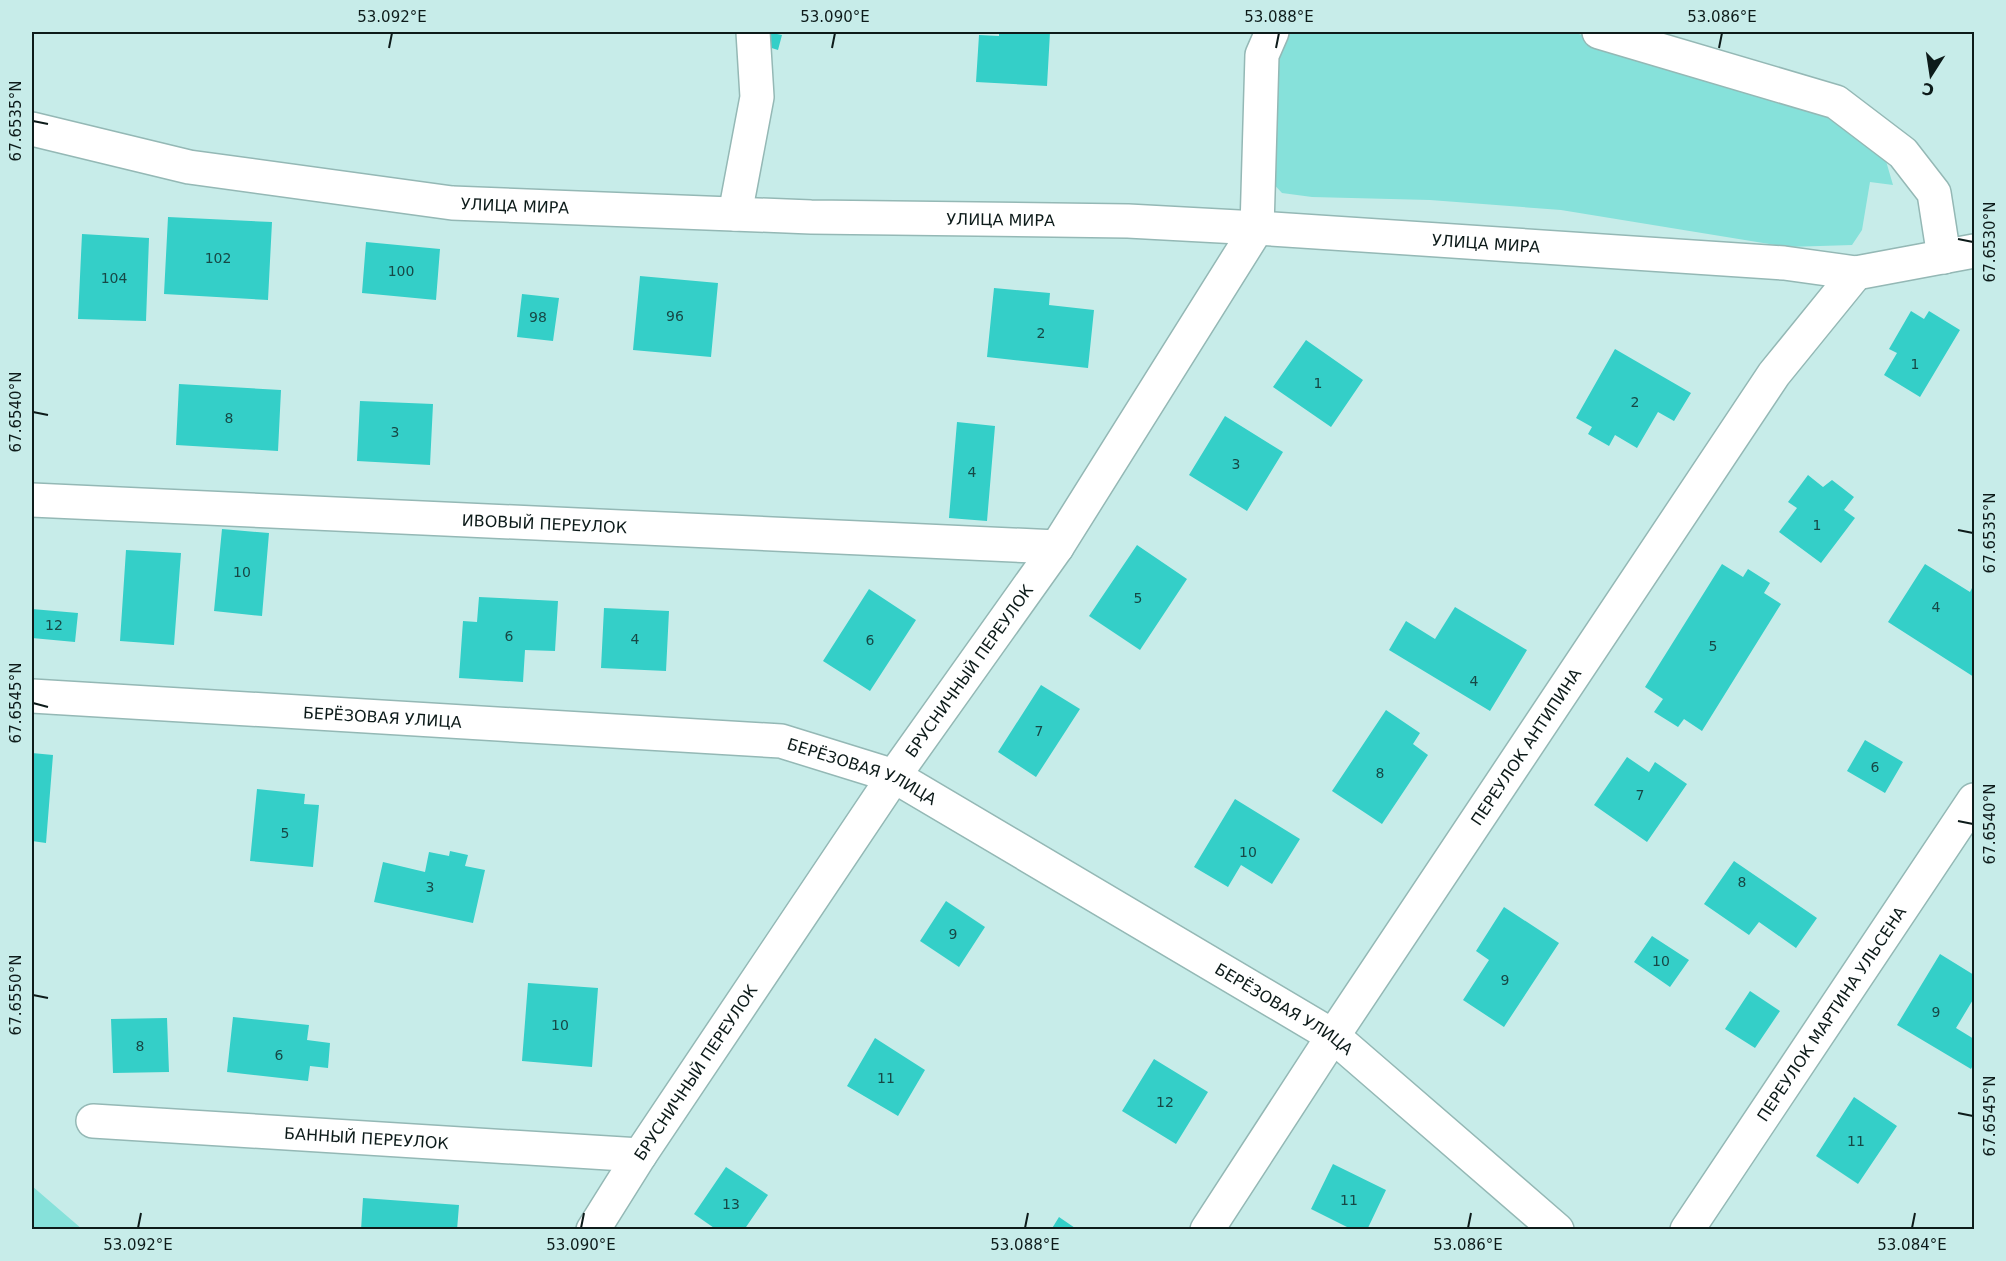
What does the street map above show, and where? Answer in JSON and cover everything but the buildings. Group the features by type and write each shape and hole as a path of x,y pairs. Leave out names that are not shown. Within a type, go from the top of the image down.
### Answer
{"street":[{"path":"735,214 757,97 753,32"},
{"path":"1257,228 1262,55 1272,32"},
{"path":"1599,32 1836,102 1903,153 1934,193 1959,254"},
{"name":"УЛИЦА МИРА","path":"32,129 189,167 452,203 735,214 1128,221 1784,263 1856,273 1959,254"},
{"name":"БРУСНИЧНЫЙ ПЕРЕУЛОК","path":"593,1230 640,1155 894,776 1058,547 1257,228"},
{"name":"ПЕРЕУЛОК АНТИПИНА","path":"1207,1230 1333,1036 1774,374 1856,273"},
{"name":"ИВОВЫЙ ПЕРЕУЛОК","path":"32,500 1058,547"},
{"name":"БЕРЁЗОВАЯ УЛИЦА","path":"32,696 781,741 894,776 1333,1036 1557,1230"},
{"name":"ПЕРЕУЛОК МАРТИНА УЛЬСЕНА","path":"1687,1230 1974,800"},
{"name":"БАННЫЙ ПЕРЕУЛОК","path":"93,1120 640,1155"}],"shaded area":[{"path":"1283,32 1572,32 1813,103 1871,144 1886,161 1893,185 1870,182 1862,230 1852,245 1788,247 1561,210 1430,200 1312,197 1282,193 1268,178 1273,55"},
{"path":"32,1186 82,1229 32,1229"}]}
